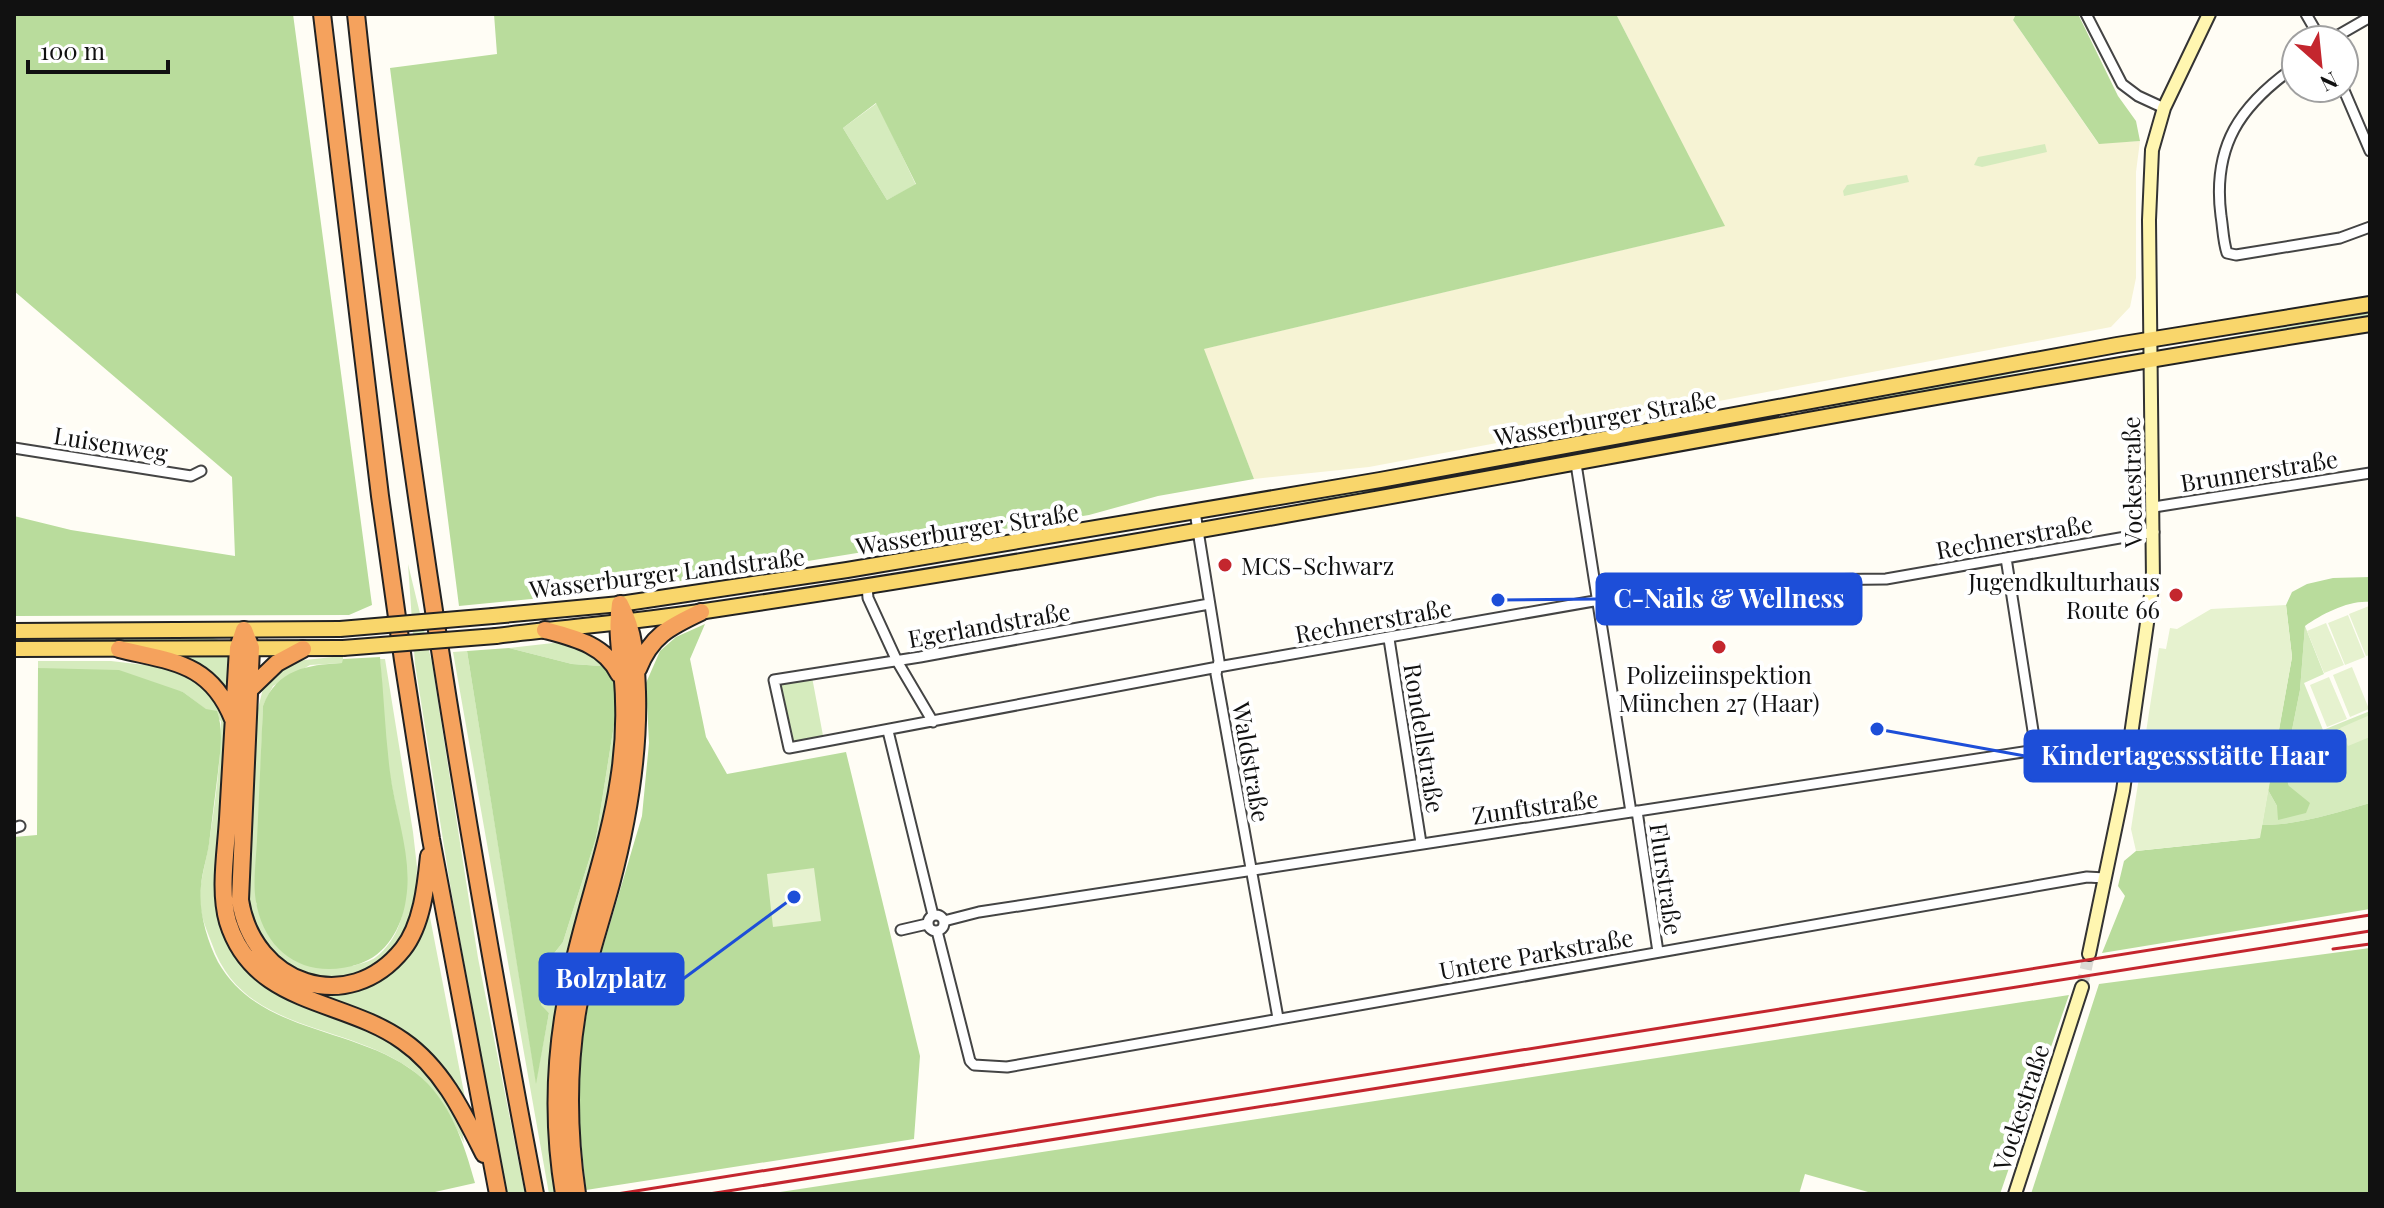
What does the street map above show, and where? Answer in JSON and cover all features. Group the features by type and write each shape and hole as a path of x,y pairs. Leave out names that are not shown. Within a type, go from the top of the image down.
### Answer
{"highway":[{"path":"322,14 380,496 431,839 498,1194"},
{"path":"356,14 400,377 434,618 484,924 535,1194"},
{"path":"577,1194 570,1127 572,1052 585,977 611,883 634,780 637,735 620,604"},
{"path":"564,1194 557,1128 559,1054 570,977 610,835 620,776 624,702 630,678 649,645 668,629 701,612"},
{"path":"244,630 249,690 240,900 251,937 271,964 291,977 320,985 344,984 380,970 404,948 415,926 431,839"},
{"path":"545,630 570,637 604,653 630,678"},
{"path":"245,648 234,722 225,905 239,948 257,970 284,990 377,1026 402,1040 427,1060 457,1103 495,1175"},
{"path":"119,649 200,674 214,685 234,722"},
{"path":"249,690 277,663 303,649"}],"main road":[{"name":"Vockestraße","path":"2089,954 2132,739 2152,594 2152,150 2164,108 2209,14"},
{"name":"Wasserburger Straße","path":"847,570 1195,512 2151,340 2370,304"},
{"name":"Wasserburger Straße","path":"849,589 1576,464 2151,358 2370,324"},
{"name":"Wasserburger Landstraße","path":"244,630 340,629 620,604 847,570"},
{"name":"Wasserburger Landstraße","path":"303,649 496,636 701,612 849,589"},
{"path":"14,631 244,630"},
{"path":"14,649 303,649"},
{"name":"Vockestraße","path":"2015,1194 2082,987"}],"street":[{"path":"2086,14 2122,84 2138,96 2164,108"},
{"path":"2280,78 2249,105 2231,132 2223,153 2218,190 2227,253 2236,255 2340,238 2370,227"},
{"path":"2352,104 2367,132 2370,151"},
{"name":"Luisenweg","path":"14,448 191,476 201,471"},
{"name":"Flurstraße","path":"1576,464 1658,952"},
{"name":"Brunnerstraße","path":"2154,507 2370,473"},
{"name":"Waldstraße","path":"1195,512 1218,667 1216,674 1278,1018"},
{"name":"Rechnerstraße","path":"792,749 1218,667 1708,581 1877,580 2154,532"},
{"path":"2006,558 2036,750"},
{"path":"867,586 868,598 897,661 933,722"},
{"name":"Egerlandstraße","path":"792,749 789,748 774,680 897,661 1209,604"},
{"name":"Rondellstraße","path":"1389,639 1421,843"},
{"path":"888,731 930,920 931,930 937,931 943,927 944,921 940,916 930,920 901,930"},
{"name":"Zunftstraße","path":"944,921 979,912 2036,750 2095,738 2132,739"},
{"name":"Untere Parkstraße","path":"937,931 967,1053 974,1065 1007,1067 2087,877 2105,878"}],"shaded area":[{"path":"1616,14 2016,14 2013,20 2098,143 2140,141 2136,172 2136,278 2130,307 2111,327 1369,467 1254,479 1203,349 1724,226"}],"green space":[{"path":"14,14 293,14 372,605 349,615 14,616 14,516 71,530 235,556 232,477 14,291"},
{"path":"494,14 1616,14 1725,226 1204,349 1254,479 1158,496 1089,515 729,574 604,592 459,606 390,68 497,54","holes":["876,103 916,184 887,200 843,128"]},
{"path":"2016,14 2078,14 2118,96 2136,121 2140,141 2099,144 2013,20"},
{"path":"877,103 916,185 887,200 843,128"},
{"path":"2045,144 2047,152 1982,167 1974,165 1978,157"},
{"path":"1907,175 1909,182 1844,196 1847,185"},
{"path":"2370,312 2370,317 2193,347 2193,344"},
{"path":"2114,352 1764,423 1764,420 1846,402"},
{"path":"1723,425 1727,429 1226,521 1226,518 1283,509 1312,500"},
{"path":"408,564 432,663 478,958 525,1194 507,1194 499,1154 451,890 415,664"},
{"path":"2370,577 2370,602 2353,603 2336,609 2305,626 2300,690 2284,770 2289,786 2310,803 2306,813 2278,820 2277,806 2268,790 2292,657 2286,605 2292,592 2307,584 2333,578"},
{"path":"2286,605 2292,657 2260,838 2136,851 2131,829 2159,648 2166,649 2170,628 2177,629 2211,609"},
{"path":"2369,606 2370,655 2366,656 2349,614"},
{"path":"2348,615 2365,657 2345,665 2328,623"},
{"path":"2326,623 2344,665 2324,673 2307,631"},
{"path":"705,624 690,659 706,737 727,774 846,752 920,1056 914,1139 586,1190 578,1111 581,1049 591,988 642,816 649,743 646,683 660,651 676,637"},
{"path":"2305,626 2324,674 2304,683 2323,730 2370,711 2370,803 2303,821 2262,825 2268,790 2277,806 2289,786 2284,770 2300,690"},
{"path":"14,637 213,638 219,640 14,643"},
{"path":"553,643 590,651 615,678 601,666 572,664 509,648"},
{"path":"509,648 572,664 601,666 615,678 617,706 596,838 563,942 541,970 541,1005 549,1013 536,1084 467,651"},
{"path":"467,651 536,1081 549,1013 541,1006 541,970 563,942 596,838 617,706 617,737 600,848 557,1194 549,1194 453,652"},
{"path":"172,655 233,655 231,699"},
{"path":"248,656 240,925 258,958 271,971 364,985 428,907 466,1103 439,1066 278,981 242,943 229,894"},
{"path":"343,656 343,663 310,665 273,686 263,706 256,904 353,966 374,959 392,940 401,919 406,871 388,762 380,659 385,659 417,867 412,917 402,939 380,963 350,977 331,979 310,976 278,960 257,934 247,902 254,724 264,685 273,674 295,661"},
{"path":"380,657 392,788 407,867 404,910 391,939 369,960 341,968 308,966 281,951 271,939 257,907 255,874 263,706 276,684 295,671 342,663 343,659"},
{"path":"38,661 111,661 145,665 180,671 207,686 226,717 221,857 240,957 413,1055 460,1117 464,1143 437,1096 416,1073 390,1056 273,1012 248,996 227,974 208,934 200,903 217,782 221,721 183,692 38,668"},
{"path":"2352,667 2369,709 2350,717 2333,675"},
{"path":"38,668 119,670 183,692 206,709 217,711 220,749 200,895 204,925 218,962 236,986 258,1004 283,1017 366,1046 416,1073 447,1109 475,1183 426,1194 14,1194 14,837 37,835"},
{"path":"812,677 824,741 794,747 781,683"},
{"path":"2329,677 2347,719 2327,727 2310,685"},
{"path":"2370,715 2370,737 2348,746 2340,728"},
{"path":"2370,803 2370,909 2102,953 2125,896 2118,886 2124,861 2136,851 2259,838 2262,825 2303,821"},
{"path":"814,868 821,921 773,927 767,874"},
{"path":"2370,948 2370,1194 2031,1194 2099,984"},
{"path":"2069,995 2000,1194 1875,1194 1805,1174 1799,1194 767,1194"}],"tunnel":[{"path":"2082,987 2089,954"}],"railway":[{"path":"617,1194 2370,915"},
{"path":"709,1194 2370,931"},
{"path":"2333,949 2370,944"}],"place":[{"name":"MCS-Schwarz","path":"1225,565"},
{"name":"Jugendkulturhaus Route 66","path":"2176,595"},
{"name":"C-Nails & Wellness","path":"1498,600"},
{"name":"Polizeiinspektion München 27 (Haar)","path":"1719,647"},
{"name":"Kindertagessstätte Haar","path":"1877,729"},
{"name":"Bolzplatz","path":"794,897"}]}
